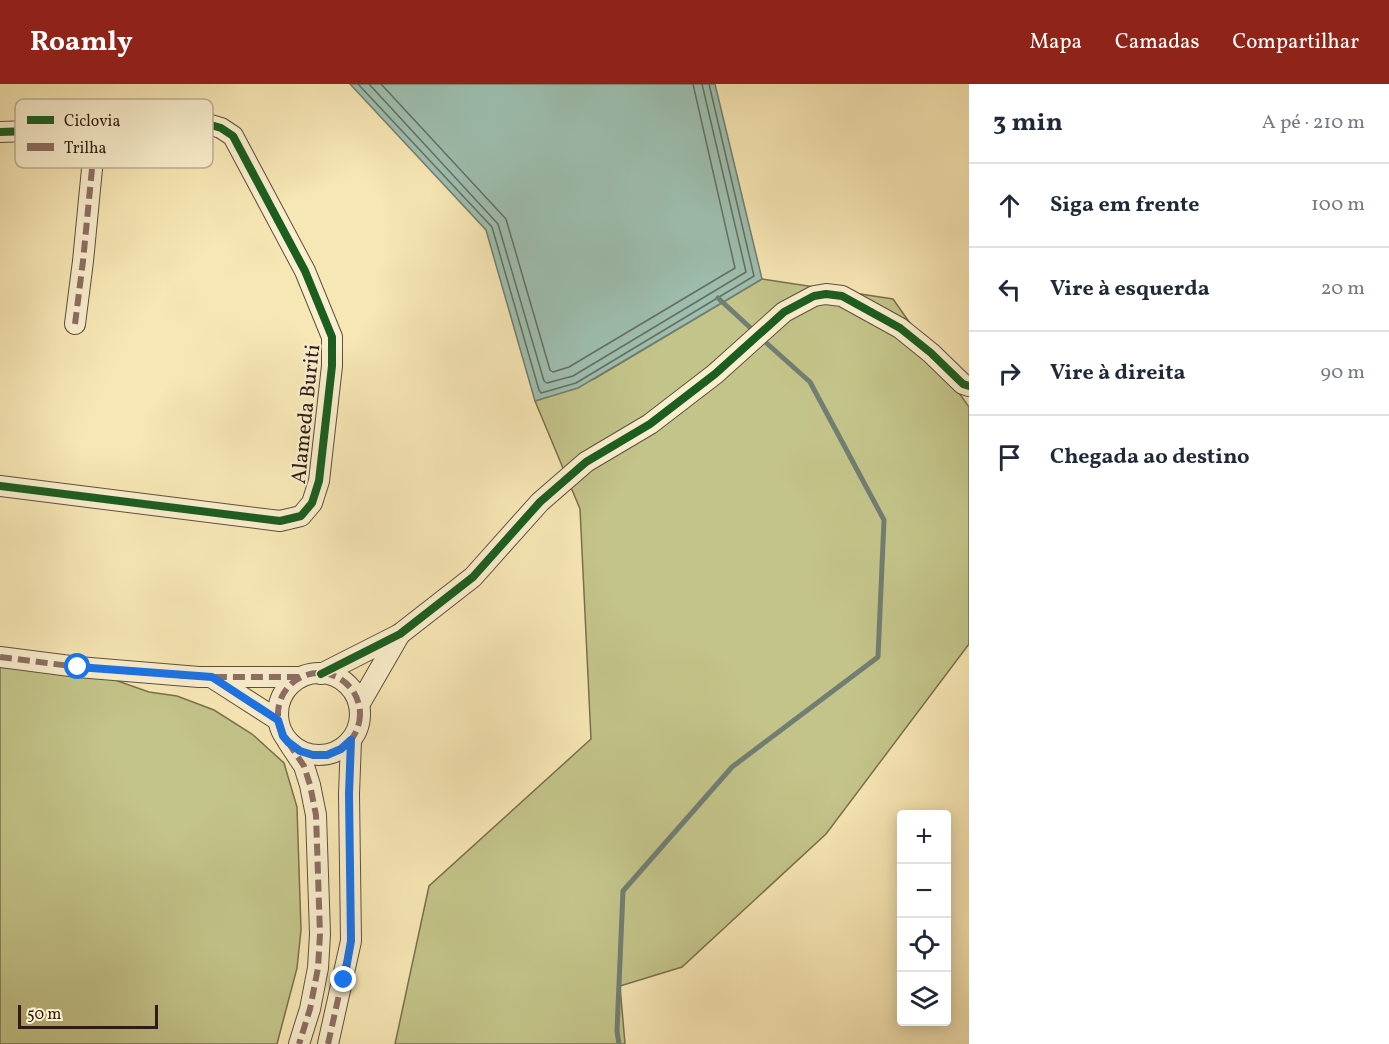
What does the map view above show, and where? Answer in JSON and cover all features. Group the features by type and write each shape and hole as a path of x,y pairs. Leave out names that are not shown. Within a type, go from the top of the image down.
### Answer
{"street":[{"name":"Alameda Buriti","path":"0,486 280,521 301,516 312,503 319,481 332,366 332,338 305,271 233,136 213,126"},
{"name":"Alameda Buriti","path":"0,132 15,131"},
{"path":"75,324 92,168"},
{"path":"0,657 78,667 212,677 301,677 321,674 400,634 473,577 540,502 586,462 650,424 715,374 784,312 814,296 826,294 843,297 900,328 931,353 967,388"},
{"path":"359,705 400,634"},
{"path":"288,742 300,751 313,755 327,755 341,749 351,740 359,723 359,705 355,695 341,680 321,674"},
{"path":"212,677 278,720"},
{"path":"299,1044 310,1009 318,968 320,934 317,827 310,785 304,766 283,736 278,720 278,707 282,695 301,677"},
{"path":"328,1044 351,941 349,794 351,740"}],"green space":[{"path":"762,279 893,299 969,407 969,644 826,834 682,967 620,986 625,1044 395,1044 429,886 591,739 580,509 535,401 594,379"},
{"path":"0,655 78,667 149,692 177,696 214,710 252,734 284,763 297,807 301,930 297,968 277,1044 0,1044"}],"water":[{"path":"350,84 715,84 762,279 578,388 535,401 486,230"}],"waterway":[{"path":"718,298 755,332"},
{"path":"619,1044 617,1031 623,891 732,767 878,657 884,520 810,382 762,339"}],"marked path":[{"path":"75,324 92,168"},
{"path":"0,657 78,667 199,677 301,677"},
{"path":"319,673 335,676 348,685 357,698 360,714 357,730 348,743 335,752 319,755 303,752 290,743 281,730 278,714 281,698 290,685 303,676 319,673"},
{"path":"211,677 278,720"},
{"path":"328,1044 351,941 349,794 351,740"},
{"path":"288,742 304,766 316,815 320,934 318,968 310,1009 299,1044"}],"cycle path":[{"path":"0,486 280,521 301,516 312,503 319,481 332,366 332,337 305,271 233,136 213,126"},
{"path":"0,132 15,132"},
{"path":"321,674 400,634 473,577 540,502 586,462 650,424 715,374 784,312 814,296 826,294 842,296 900,328 931,353 963,384 969,386"}],"route":[{"path":"78,667 212,677 278,720 283,736 300,751 313,755 327,755 341,749 351,740 349,794 351,941 344,980"}]}
